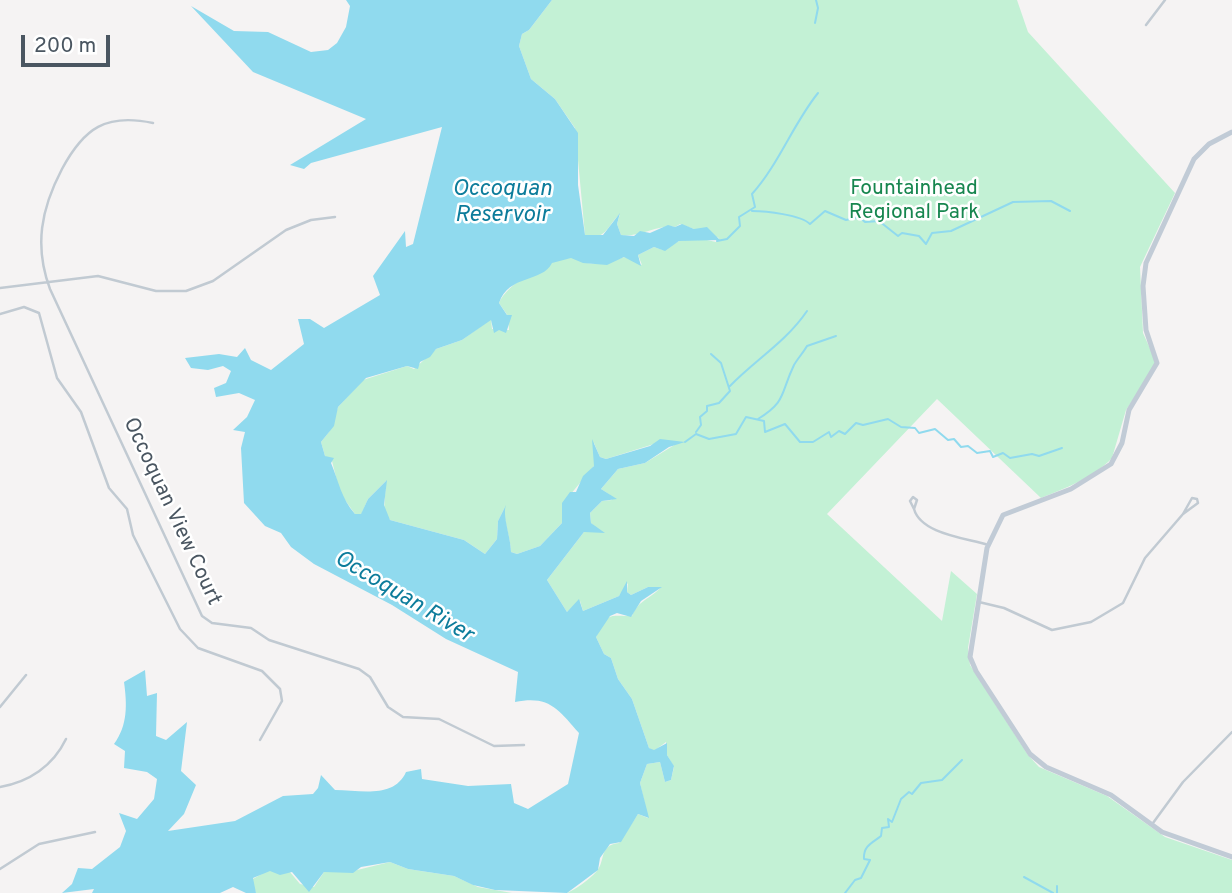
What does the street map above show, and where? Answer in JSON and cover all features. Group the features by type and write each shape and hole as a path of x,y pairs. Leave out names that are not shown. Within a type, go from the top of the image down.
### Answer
{"street":[{"path":"1146,25 1165,0"},
{"path":"47,281 41,250 43,216 50,192 75,146 90,131 110,122 130,119 153,123"},
{"path":"1232,132 1209,144 1192,161 1149,255 1144,280 1146,327 1157,363 1129,410 1116,456 1104,470 1071,489 1006,513 988,545 970,646 971,663 1030,754 1046,766 1111,795 1151,826 1171,836 1232,857"},
{"path":"0,288 98,276 162,291 192,289 213,281 286,230 311,220 335,217"},
{"name":"Occoquan View Court","path":"47,281 205,620 251,628 275,642 359,669 370,677 388,707 403,717 439,719 494,746 524,745"},
{"path":"0,314 24,307 39,313 57,378 81,412 109,488 127,509 133,535 183,634 209,654 262,671 280,689 282,701 261,740"},
{"path":"979,602 1004,608 1052,631 1091,623 1123,603 1151,548 1183,514 1198,503 1197,499 1192,498 1183,514"},
{"path":"914,509 917,518 928,526 988,545"},
{"path":"0,707 26,676"},
{"path":"1151,826 1184,782 1232,732"},
{"path":"0,787 15,785 35,774 59,753 66,739"},
{"path":"0,869 31,847 95,831"}],"green space":[{"name":"Fountainhead Regional Park","path":"552,0 1017,0 1028,32 1175,193 1140,267 1143,333 1157,364 1126,410 1112,458 1105,465 1079,482 1041,498 937,399 827,514 942,621 951,571 977,594 968,648 970,665 1028,755 1039,767 1107,796 1165,837 1232,860 1232,893 567,893 596,872 605,850 612,844 619,843 638,814 648,818 640,783 647,764 660,762 665,782 671,780 674,767 667,755 666,742 654,751 649,748 632,699 618,679 611,658 604,654 596,637 607,619 632,616 641,603 661,587 648,587 631,595 627,592 628,583 619,596 583,611 580,601 567,612 547,580 584,532 600,532 591,523 590,513 602,501 612,500 610,495 601,489 618,469 645,463 676,444 654,444 606,459 600,457 594,443 594,466 565,501 562,523 540,546 517,554 511,552 505,507 498,521 497,539 485,554 464,540 390,520 384,511 386,481 368,499 361,515 355,514 340,493 332,461 325,456 321,442 329,432 338,407 363,380 407,366 414,369 436,349 462,340 491,319 492,329 509,330 508,316 499,303 520,280 542,267 574,258 585,263 598,264 625,257 642,265 638,255 654,247 663,250 679,241 698,238 716,242 719,238 680,224 621,235 617,224 620,214 602,234 592,237 585,235 575,128 555,99 531,79 519,46 522,34 529,30"},
{"path":"390,862 408,869 454,876 478,887 512,893 256,893 251,880 267,871 289,871 300,884 314,887 324,872 349,872"}],"water":[{"name":"Occoquan Reservoir","path":"346,0 552,0 529,30 522,34 519,46 531,79 555,99 578,133 578,185 585,235 603,235 620,213 617,224 621,235 634,236 640,231 650,233 668,225 675,227 682,224 694,229 707,227 720,240 679,241 665,251 654,247 638,255 641,266 624,257 607,265 583,263 571,258 552,263 541,274 510,287 504,294 499,303 507,315 512,315 506,333 499,330 494,333 491,320 462,340 436,349 430,357 420,362 418,369 407,366 366,378 338,407 334,426 321,442 325,456 334,458 331,463 341,490 355,514 361,514 368,499 387,480 384,505 390,520 464,540 485,554 497,539 498,521 506,505 511,552 517,554 540,546 562,523 562,503 570,492 576,492 583,476 594,466 592,439 600,457 606,459 650,446 660,439 685,442 669,447 645,463 618,469 601,489 617,499 602,501 590,513 591,523 605,533 584,532 547,580 567,612 579,599 583,611 619,596 627,581 627,592 631,595 648,587 662,587 641,601 631,617 617,613 610,616 596,637 604,654 611,658 618,679 632,699 649,748 654,750 667,743 667,755 674,766 671,780 665,782 660,762 647,764 640,783 649,818 638,814 621,842 610,844 600,858 598,870 567,893 495,890 473,885 454,876 408,869 390,862 361,867 353,873 324,872 309,892 292,872 280,875 270,871 253,878 256,893 246,893 233,887 220,893 92,893 94,889 62,893 72,884 78,868 92,869 120,847 126,831 119,813 137,819 154,799 157,779 147,772 124,768 125,751 114,744 122,729 125,714 124,682 145,670 147,696 157,693 156,736 166,740 187,722 181,771 196,785 184,814 168,831 235,821 283,796 313,794 318,788 321,775 335,790 375,791 393,786 401,781 406,772 421,769 422,779 468,786 511,784 514,803 528,809 568,784 579,733 565,717 545,702 515,702 518,672 446,639 392,605 314,564 291,547 281,533 265,526 244,503 241,448 245,432 233,430 247,417 255,400 239,393 216,397 214,388 226,383 231,371 223,366 208,370 191,368 185,358 219,354 237,357 245,348 251,360 271,370 304,344 298,319 310,319 324,328 380,295 373,276 405,231 406,247 413,244 442,127 311,163 304,169 290,165 366,119 253,72 191,6 234,31 268,32 311,52 328,50 337,43 346,27 350,6"}],"waterway":[{"path":"815,23 818,8 816,0"},
{"path":"717,241 727,239 740,226 739,217 755,207 752,194 818,93"},
{"path":"752,211 791,216 810,224 825,211 846,220 859,217 865,222 879,221 898,236 902,233 919,236 926,244 932,233 951,231 1013,202 1051,201 1070,211"},
{"path":"730,386 790,332 807,311"},
{"path":"758,419 778,402 794,365 807,346 836,336"},
{"path":"696,432 701,425 700,417 707,411 707,406 719,403 730,391 721,363 711,354"},
{"path":"685,442 696,434 709,439 736,434 746,417 764,421 765,432 785,424 800,442 813,442 829,432 831,437 839,431 845,434 856,423 863,425 888,419 901,427 915,428 919,433 935,429 948,440 954,439 961,447 968,446 977,453 990,451 993,457 1003,453 1010,458 1032,454 1039,456 1062,448"},
{"path":"845,893 855,880 861,878 870,860 864,859 865,850 881,836 882,828 889,827 888,819 892,822 901,799 909,792 912,794 921,783 942,780 962,760"},
{"path":"1024,877 1053,893"},
{"path":"1057,886 1057,893"}],"water label":[{"name":"Occoquan River","path":"403,598"}]}
